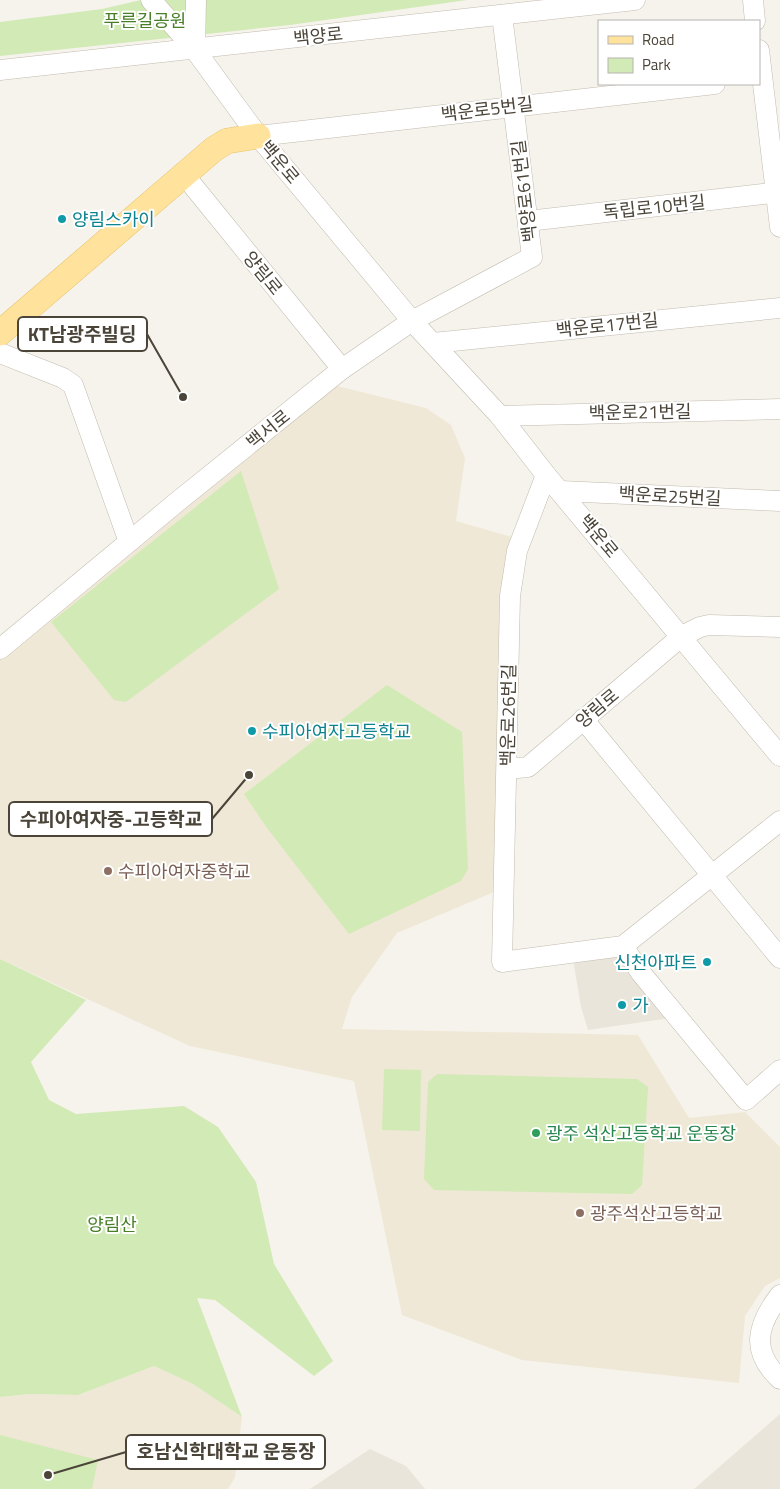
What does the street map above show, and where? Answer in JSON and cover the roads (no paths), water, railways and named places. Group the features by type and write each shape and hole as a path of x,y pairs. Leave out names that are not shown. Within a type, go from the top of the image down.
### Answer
{"main road":[{"path":"0,333 227,141 258,136"}],"street":[{"name":"백운로","path":"151,0 195,50 258,136 412,321 500,416 546,475 776,747"},
{"path":"195,50 196,0"},
{"name":"백양로","path":"0,70 635,0"},
{"path":"753,0 755,20"},
{"name":"백양로61번길","path":"412,321 532,257 502,15"},
{"path":"760,54 767,78 780,227"},
{"name":"백운로5번길","path":"258,136 706,85"},
{"name":"양림로","path":"185,176 342,369"},
{"name":"독립로10번길","path":"528,221 778,193"},
{"name":"백운로17번길","path":"434,343 780,308"},
{"name":"백서로","path":"0,649 342,369 412,321"},
{"path":"0,353 63,378 73,385 129,542"},
{"name":"백운로21번길","path":"500,416 780,409"},
{"name":"백운로26번길","path":"546,475 516,551 510,596 502,962 623,946"},
{"name":"백운로25번길","path":"561,491 780,501"},
{"name":"양림로","path":"507,769 528,767 682,636 700,627 709,625 780,627"},
{"path":"583,719 774,951"},
{"path":"780,821 711,874 623,946 640,973 746,1100 780,1070"},
{"path":"780,1295 765,1322 760,1346 763,1361 780,1379"}],"place":[{"name":"양림스카이","path":"62,219"},
{"name":"KT남광주빌딩","path":"183,397"},
{"name":"수피아여자고등학교","path":"252,731"},
{"name":"수피아여자중-고등학교","path":"249,775"},
{"name":"수피아여자중학교","path":"108,871"},
{"name":"신천아파트","path":"707,962"},
{"name":"가","path":"622,1005"},
{"name":"광주 석산고등학교 운동장","path":"536,1133"},
{"name":"광주석산고등학교","path":"580,1213"},
{"name":"호남신학대학교 운동장","path":"48,1475"}],"park label":[{"name":"푸른길공원","path":"145,20"},
{"name":"양림산","path":"112,1224"}]}
